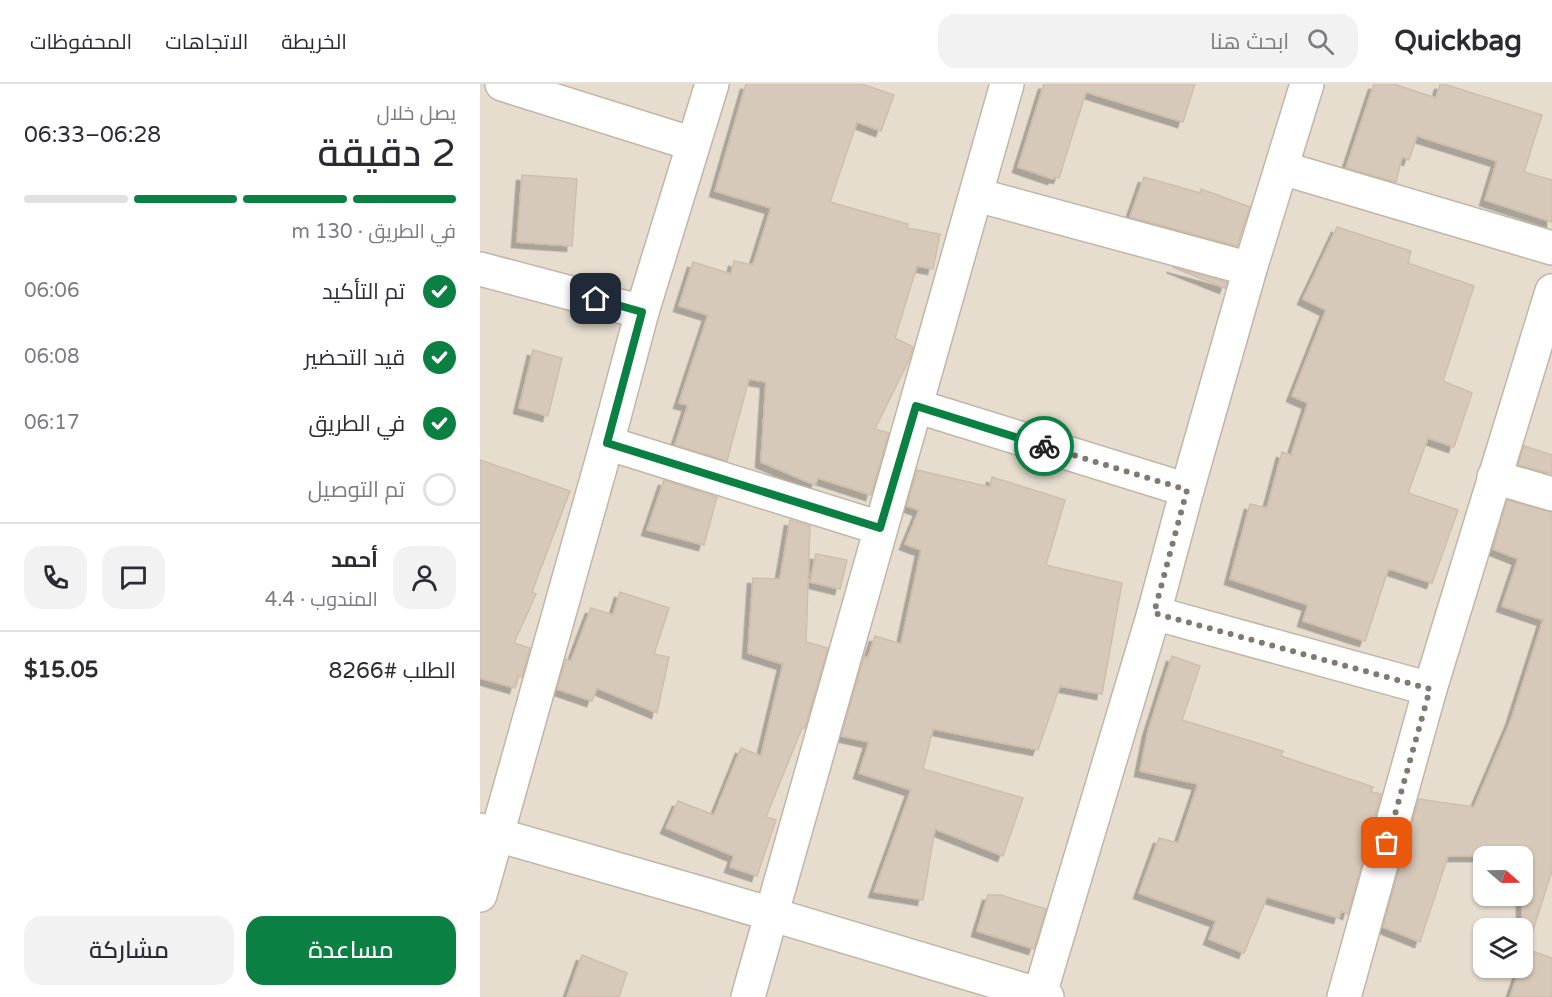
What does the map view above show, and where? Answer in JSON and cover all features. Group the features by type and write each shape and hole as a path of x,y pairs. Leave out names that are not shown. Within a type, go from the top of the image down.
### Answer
{"street":[{"path":"501,84 693,144"},
{"path":"480,895 489,833 607,443 642,312 712,84"},
{"path":"748,997 1007,84"},
{"path":"489,833 1042,996 1154,613 1250,269 1307,84"},
{"path":"1282,168 1552,248"},
{"path":"977,195 1250,269"},
{"path":"480,269 642,312"},
{"path":"1344,997 1430,689 1552,291"},
{"path":"916,406 1187,490"},
{"path":"607,443 880,528"},
{"path":"1494,477 1552,494"},
{"path":"1154,613 1430,689"}],"shaded area":[{"path":"480,84 1552,84 1552,997 480,997"}],"building":[{"path":"746,84 862,84 894,95 881,131 857,122 830,202 908,224 907,228 940,234 933,269 917,266 895,338 913,347 909,360 875,429 889,433 871,495 818,478 815,485 761,462 766,382 749,379 727,461 675,445 688,405 679,403 708,315 679,306 693,262 731,274 734,261 753,265 771,208 715,191"},
{"path":"1044,84 1195,84 1183,122 1086,92 1059,178 1054,177 1053,179 1018,167"},
{"path":"1374,84 1394,84 1436,98 1440,84 1444,84 1542,115 1524,172 1552,180 1552,222 1485,200 1497,161 1417,136 1409,160 1402,157 1396,182 1346,168"},
{"path":"522,175 577,179 572,246 517,242"},
{"path":"1144,177 1200,193 1201,189 1250,207 1237,246 1130,217"},
{"path":"1337,227 1411,251 1408,263 1474,286 1443,381 1472,393 1454,447 1428,438 1408,493 1458,510 1432,583 1388,570 1365,641 1303,621 1308,605 1230,579 1250,504 1267,508 1282,452 1291,455 1308,403 1292,396 1326,310 1303,299"},
{"path":"1172,267 1227,282 1225,288"},
{"path":"533,350 562,358 548,416 519,408"},
{"path":"1524,446 1552,455 1552,474 1518,465"},
{"path":"480,460 570,491 532,592 536,594 514,643 530,648 522,677 518,676 515,688 480,678"},
{"path":"917,470 990,487 992,477 1065,500 1046,565 1122,583 1102,694 1060,686 1038,750 933,729 923,769 1023,798 1003,856 935,829 923,900 874,892 911,790 859,773 869,742 841,736 864,657 868,658 875,636 901,644 921,550 905,544 919,510 907,506"},
{"path":"664,480 717,497 704,545 647,530"},
{"path":"1507,500 1552,512 1552,871 1533,930 1533,918 1522,918 1522,906 1533,906 1533,846 1473,846 1473,856 1448,856 1420,942 1383,927 1419,799 1474,807 1511,720 1543,620 1502,606 1518,559 1493,549"},
{"path":"790,520 810,526 806,642 828,648 805,728 802,728 766,817 776,820 757,876 730,867 734,856 666,828 678,801 714,815 741,748 761,756 783,664 748,653 753,578 780,579"},
{"path":"816,554 847,560 840,589 810,582"},
{"path":"620,592 669,608 654,654 669,657 657,713 597,688 592,701 557,689 566,659 571,661 591,608 613,615"},
{"path":"1172,656 1200,666 1182,720 1283,751 1281,756 1373,787 1371,792 1381,794 1348,914 1341,911 1339,918 1267,897 1244,953 1209,939 1216,921 1139,893 1159,838 1178,843 1198,784 1140,771 1148,731"},
{"path":"988,895 1001,895 1046,909 1034,949 977,931"},
{"path":"1533,951 1552,958 1552,997 1510,997 1517,978 1533,978"},
{"path":"582,955 627,973 619,997 567,997"}],"way so far":[{"path":"1044,446 1187,490 1154,613 1430,689 1387,843"}],"route":[{"path":"596,299 642,312 607,443 880,528 916,406 1044,446"}]}
